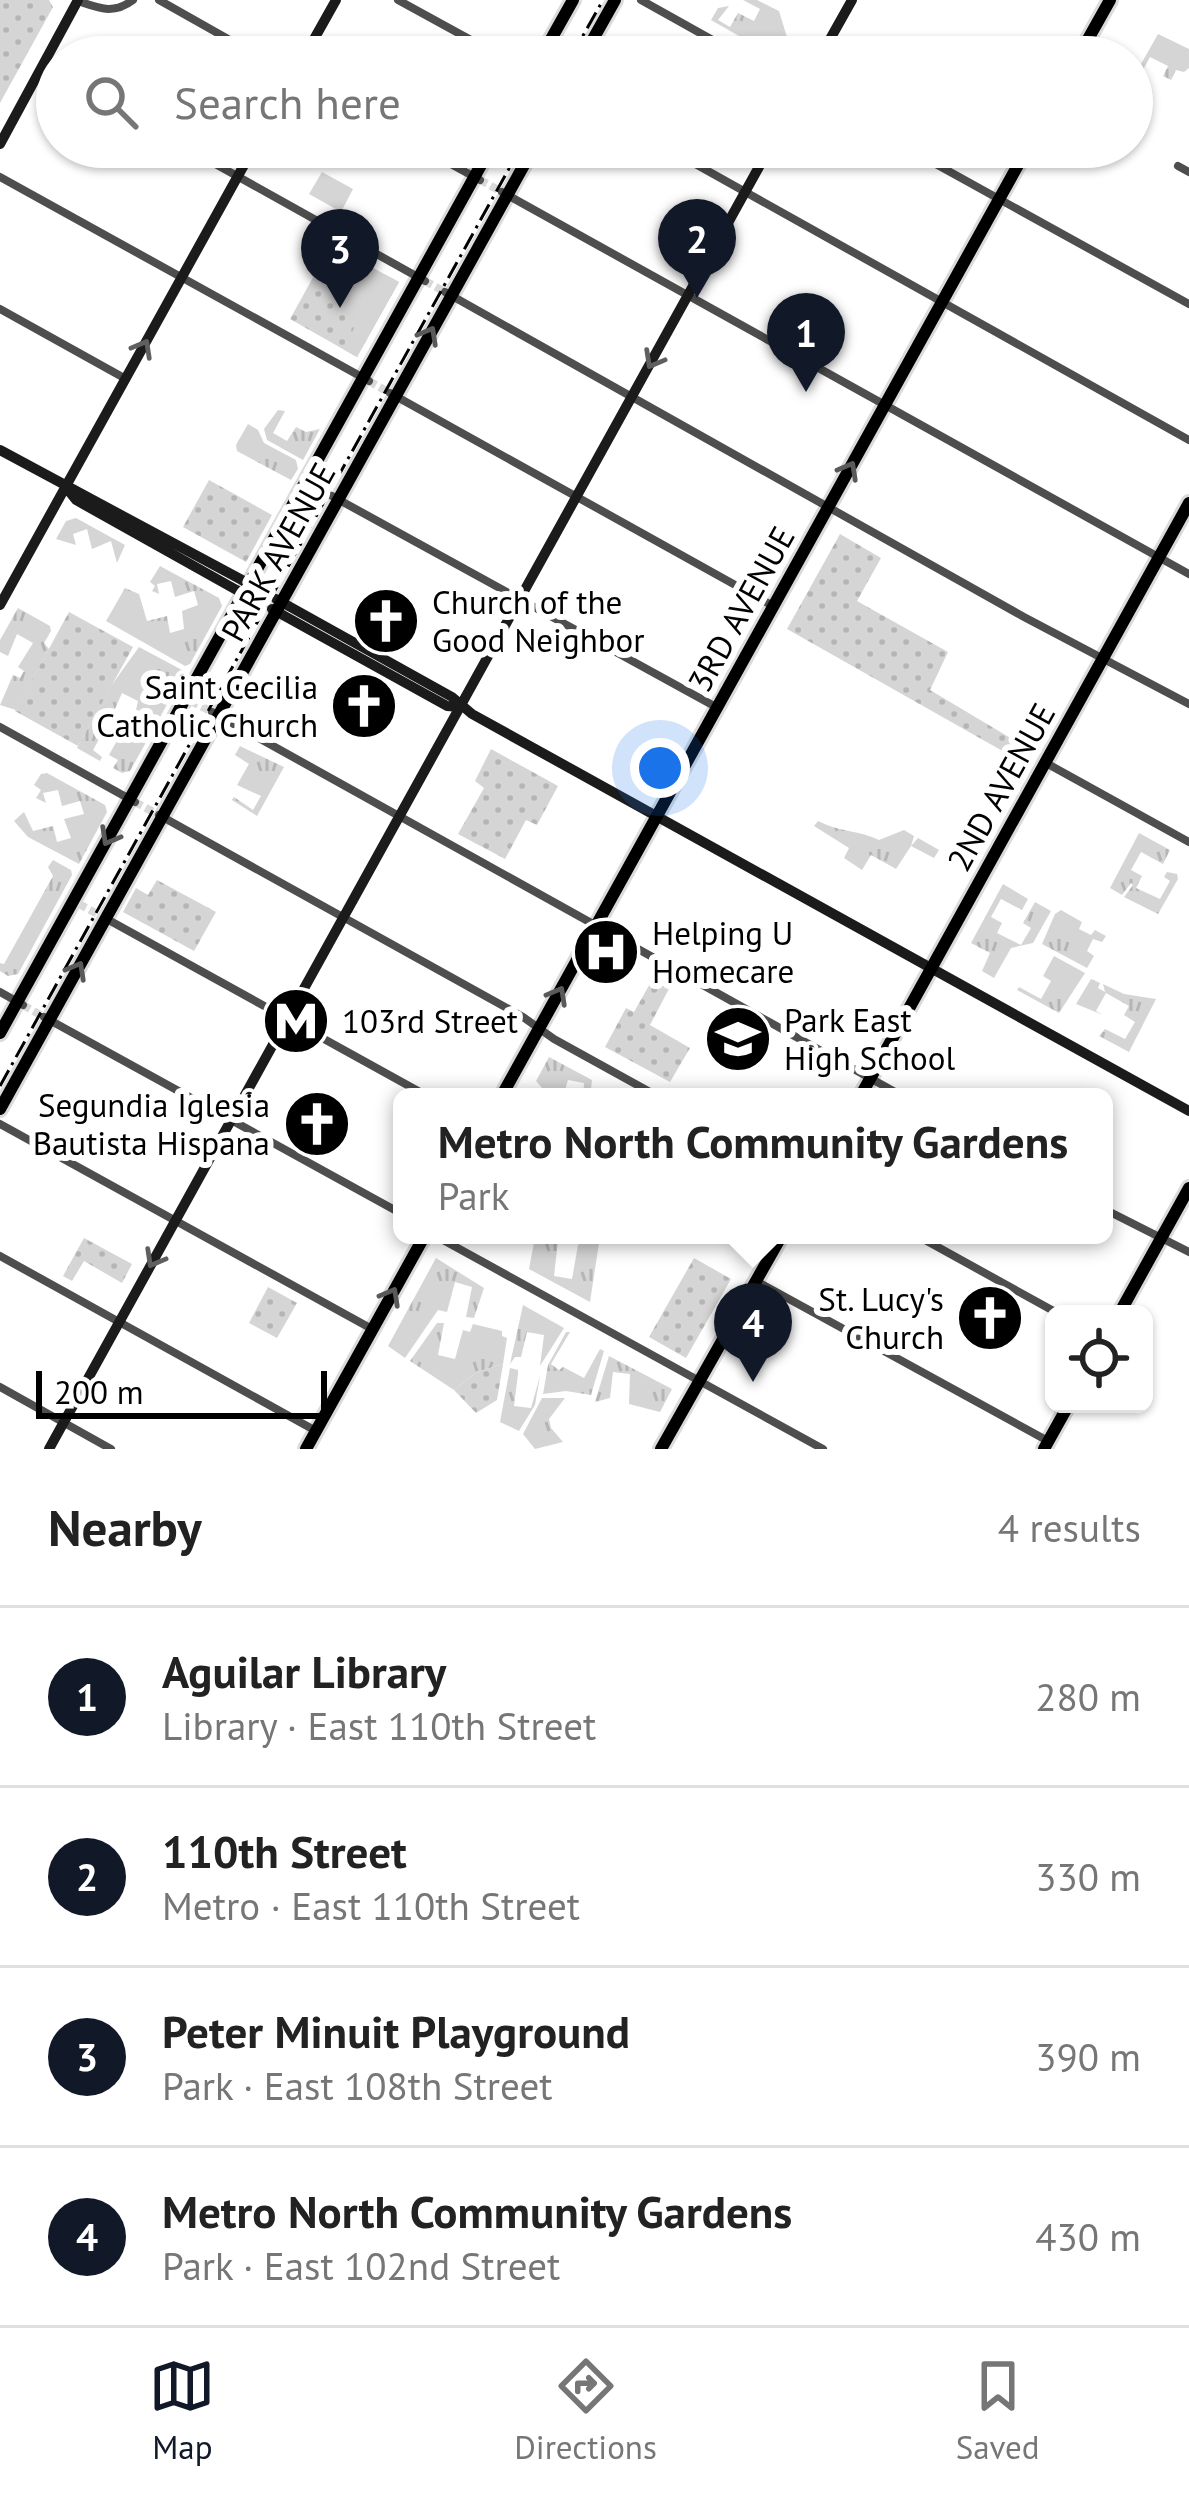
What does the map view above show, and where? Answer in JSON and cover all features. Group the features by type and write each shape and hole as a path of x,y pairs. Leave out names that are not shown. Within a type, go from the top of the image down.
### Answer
{"main road":[{"path":"59,36 77,0"},
{"path":"316,36 336,0"},
{"path":"553,36 573,0"},
{"path":"595,36 615,0"},
{"path":"832,36 852,0"},
{"path":"1090,36 1110,0"},
{"path":"0,144 36,80"},
{"path":"2,599 242,168"},
{"name":"PARK AVENUE","path":"0,1033 482,168"},
{"name":"PARK AVENUE","path":"0,1109 521,168"},
{"path":"49,1449 759,168"},
{"name":"3RD AVENUE","path":"506,1088 1017,168"},
{"path":"0,450 249,590"},
{"name":"2ND AVENUE","path":"865,1088 1189,503"},
{"path":"276,605 447,706 460,707 1189,1111"},
{"path":"1124,1305 1189,1189"},
{"path":"306,1449 420,1244"},
{"path":"661,1449 777,1244"},
{"path":"1046,1445 1064,1413"}],"street":[{"path":"77,0 104,10 133,0"},
{"path":"159,0 223,36"},
{"path":"398,0 464,36"},
{"path":"641,0 705,36"},
{"path":"1178,166 1189,172"},
{"path":"223,168 422,279"},
{"path":"458,168 478,179"},
{"path":"703,168 1189,440"},
{"path":"943,168 1189,304"},
{"path":"0,177 366,380"},
{"path":"504,194 1189,574"},
{"path":"448,294 1189,704"},
{"path":"0,309 126,380"},
{"path":"393,395 773,607"},
{"path":"335,497 717,708"},
{"path":"215,714 888,1088"},
{"path":"0,727 132,801"},
{"path":"1045,762 1189,842"},
{"path":"159,815 643,1088"},
{"path":"103,917 413,1088"},
{"path":"0,992 20,1003"},
{"path":"47,1018 393,1209"},
{"path":"0,1124 372,1329"},
{"path":"1113,1213 1189,1252"},
{"path":"450,1244 823,1449"},
{"path":"932,1244 1045,1306"},
{"path":"0,1256 316,1431"},
{"path":"756,1281 1046,1445"},
{"path":"0,1387 111,1449"}],"green space":[{"path":"0,0 49,0 53,7 0,103"},
{"path":"743,0 757,0 779,11 787,36 739,36 711,20 718,8 729,6 718,20 730,27 738,13 754,21 760,9"},
{"path":"1158,34 1189,49 1189,68 1176,70 1171,80 1163,76 1168,66 1153,58"},
{"path":"322,172 353,189 341,212 309,194"},
{"path":"331,245 399,282 357,357 290,319"},
{"path":"361,268 380,279 384,274 399,282 357,357 343,349 361,315 341,305"},
{"path":"278,410 285,411 273,433 287,441 296,427 306,432 320,429 303,460 267,440 264,429"},
{"path":"248,424 258,430 264,443 296,460 298,469 291,480 237,451"},
{"path":"209,480 272,515 246,562 183,527"},
{"path":"76,518 125,545 117,563 111,541 92,549 87,529 73,534 76,545 56,539 66,521"},
{"path":"840,534 881,558 857,601 948,652 930,690 1027,748 1020,761 787,629"},
{"path":"160,566 219,598 222,606 185,666 106,621 125,588 139,594 147,621 167,616 170,633 184,629 182,611 198,605 194,591 175,597 171,581 157,584 159,594 152,591 155,586 150,582"},
{"path":"18,608 51,631 44,643 49,649 16,710 0,705 13,675 20,678 24,671 18,667 33,643 17,634 8,656 0,652 0,640"},
{"path":"69,612 133,647 78,746 15,711"},
{"path":"139,647 184,674 154,728 134,719 138,701 122,693 111,718 105,716 101,723 106,727 93,750 102,757 100,761 77,748"},
{"path":"125,721 149,737 130,771 122,773 113,768 118,760 109,755 120,735 125,737 129,730"},
{"path":"240,746 284,767 257,816 232,800 253,810 261,796 237,785 249,764 235,755"},
{"path":"491,749 558,786 537,825 526,820 505,859 458,834 484,788 475,781"},
{"path":"47,773 105,805 107,812 79,864 28,837 14,821 24,812 33,831 53,826 57,842 71,838 64,819 84,814 80,801 62,806 58,790 43,793 46,803 36,798 41,790 34,785"},
{"path":"818,821 879,840 904,830 914,836 896,869 871,855 862,870 844,858 849,848 814,826"},
{"path":"1139,833 1170,850 1163,864 1141,852 1131,870 1142,876 1136,888 1160,899 1170,881 1164,877 1167,872 1177,874 1158,914 1124,897 1131,883 1122,895 1110,888"},
{"path":"918,838 939,850 934,858 911,846"},
{"path":"53,860 72,875 18,974 8,976 0,971 0,963 4,964 53,876 48,867"},
{"path":"157,880 216,912 194,951 123,912 136,888 148,895"},
{"path":"1003,884 1028,899 1022,910 1001,899 991,917 1002,923 997,933 1021,945 1031,928 1023,923 1035,902 1051,911 1033,943 1011,948 994,978 982,971 990,953 971,943"},
{"path":"1061,910 1082,922 1079,929 1106,936 1102,942 1093,939 1087,951 1094,956 1087,968 1042,944"},
{"path":"1054,956 1085,973 1059,1013 1017,990 1041,999 1051,981 1043,976"},
{"path":"656,973 672,983 650,1025 690,1048 670,1082 605,1047 626,1008 634,1012"},
{"path":"1091,979 1105,992 1103,984 1124,994 1156,999 1129,1052 1099,1036 1105,1029 1125,1039 1135,1022 1124,1015 1129,1006 1106,993 1096,1011 1103,1015 1076,1004"},
{"path":"549,1057 592,1080 591,1088 568,1080 566,1088 542,1088 536,1081"},
{"path":"84,1238 132,1264 122,1283 84,1261 72,1281 63,1276"},
{"path":"534,1244 558,1244 554,1276 572,1279 578,1245 599,1244 590,1302 529,1269"},
{"path":"436,1258 484,1288 474,1318 466,1317 472,1287 455,1282 447,1312 438,1310 405,1358 388,1346"},
{"path":"694,1258 731,1279 686,1358 649,1337"},
{"path":"268,1287 297,1303 277,1338 249,1323"},
{"path":"523,1305 564,1328 540,1366 544,1335 527,1332 521,1357 510,1364"},
{"path":"437,1323 444,1323 438,1355 455,1359 463,1330 470,1332 473,1324 502,1331 507,1338 503,1364 477,1372 454,1390 410,1361"},
{"path":"570,1332 551,1364 559,1370 563,1367 584,1378 600,1349 604,1351 591,1395 543,1394 548,1365"},
{"path":"609,1356 672,1389 660,1412 629,1404 630,1374 613,1372 610,1398 595,1402"},
{"path":"503,1364 497,1400 476,1413 454,1390 477,1372"},
{"path":"510,1368 518,1370 514,1406 531,1408 540,1376 535,1405 519,1431 500,1422"},
{"path":"542,1398 565,1398 549,1419 563,1442 535,1449 523,1434"}],"tunnel":[{"path":"480,180 502,192"},
{"path":"425,281 445,292"},
{"path":"369,381 390,393"},
{"path":"307,481 332,496"},
{"path":"255,587 276,599"},
{"path":"249,597 271,609"},
{"path":"191,701 212,712"},
{"path":"135,802 157,814"},
{"path":"79,904 101,916"},
{"path":"23,1005 44,1017"}],"railway":[{"path":"583,36 603,0"},
{"path":"0,1086 509,168"}],"place":[{"name":"110th Street","path":"697,298"},
{"name":"Peter Minuit Playground","path":"340,308"},
{"name":"Aguilar Library","path":"806,392"},
{"name":"Church of the Good Neighbor","path":"386,621"},
{"name":"Saint Cecilia Catholic Church","path":"364,706"},
{"name":"Helping U Homecare","path":"606,952"},
{"name":"103rd Street","path":"296,1021"},
{"name":"Park East High School","path":"738,1039"},
{"name":"Segundia Iglesia Bautista Hispana","path":"317,1124"},
{"name":"St. Lucy's Church","path":"990,1318"},
{"name":"Metro North Community Gardens","path":"753,1382"}]}
